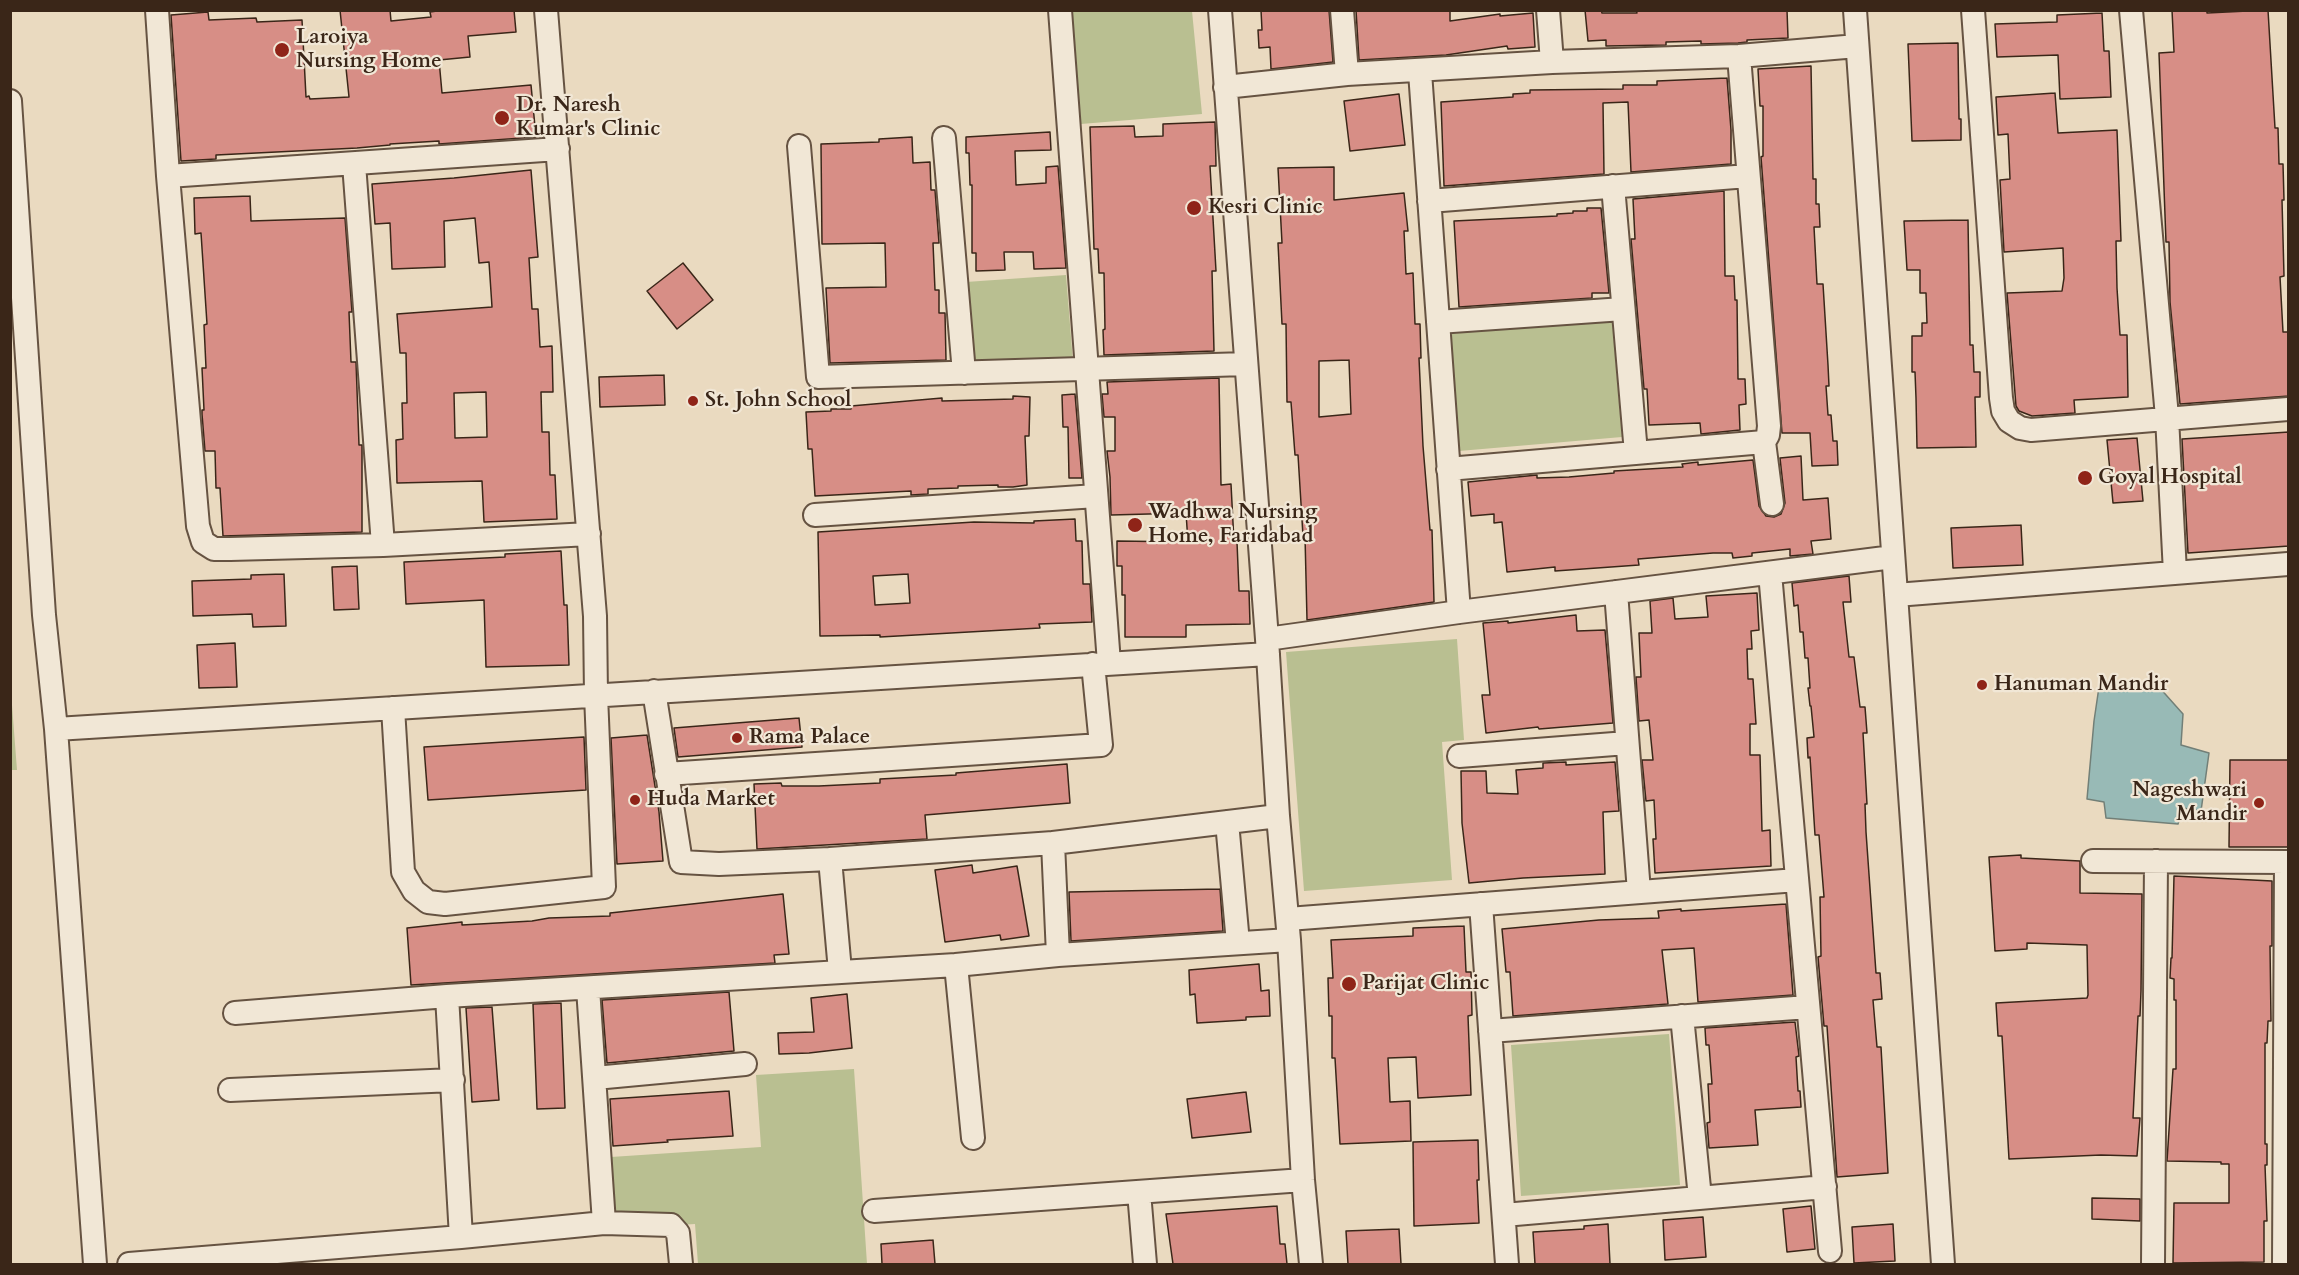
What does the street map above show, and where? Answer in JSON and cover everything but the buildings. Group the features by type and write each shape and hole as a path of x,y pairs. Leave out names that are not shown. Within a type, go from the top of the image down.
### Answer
{"street":[{"path":"157,10 168,176 198,526 203,542 214,549 383,545 589,534"},
{"path":"393,708 403,872 414,891 428,902 445,904 604,887 596,694 596,616 546,10"},
{"path":"666,774 1101,745 1096,496 1060,10"},
{"path":"1220,10 1268,646 1303,1180 1311,1264"},
{"path":"1342,10 1347,74"},
{"path":"1548,10 1552,62"},
{"path":"1855,10 1943,1264"},
{"path":"1973,10 2003,411 2009,421 2020,428 2031,430 2167,417 2289,409"},
{"path":"2132,10 2167,417 2175,573"},
{"path":"1225,87 1347,74 1420,72 1552,62 1739,56 1857,46"},
{"path":"1739,56 1769,426 1764,442 1772,504"},
{"path":"1420,72 1459,612"},
{"path":"10,101 28,342 44,615 56,729 95,1264"},
{"path":"944,138 964,373"},
{"path":"799,146 818,377 1246,364"},
{"path":"168,176 558,149"},
{"path":"354,164 383,545"},
{"path":"1429,201 1748,176"},
{"path":"1613,186 1636,453"},
{"path":"1438,322 1623,309"},
{"path":"1448,469 1764,442"},
{"path":"815,515 1096,496"},
{"path":"56,729 1101,664 1268,646 1459,612 1893,557"},
{"path":"1896,595 2289,564"},
{"path":"1770,573 1830,1251"},
{"path":"1616,592 1639,892"},
{"path":"654,692 681,862 719,864 830,859 1053,843 1278,816"},
{"path":"1459,756 1628,743"},
{"path":"1227,822 1238,943"},
{"path":"1053,843 1058,955"},
{"path":"830,859 840,971"},
{"path":"2093,861 2287,862 2284,1264"},
{"path":"2153,1264 2156,861"},
{"path":"235,1013 447,996 956,965 1058,955 1238,943 1288,929 1481,904 1797,880"},
{"path":"1481,904 1507,1264"},
{"path":"956,965 973,1138"},
{"path":"588,988 604,1222"},
{"path":"447,996 461,1237"},
{"path":"1490,1031 1808,1007"},
{"path":"1682,1016 1700,1198"},
{"path":"595,1077 744,1064"},
{"path":"230,1090 453,1080"},
{"path":"874,1210 1303,1180"},
{"path":"1504,1215 1825,1187"},
{"path":"1139,1192 1145,1264"},
{"path":"129,1264 461,1237 604,1222 671,1225 678,1233 681,1264"}],"green space":[{"path":"1071,11 1192,11 1202,114 1081,124"},
{"path":"1066,275 1073,362 973,370 966,282"},
{"path":"1612,319 1622,437 1459,451 1449,334"},
{"path":"1457,639 1464,740 1442,742 1452,880 1304,891 1286,652"},
{"path":"10,679 17,770 10,770"},
{"path":"1669,1034 1680,1185 1521,1196 1511,1045"},
{"path":"854,1069 867,1264 698,1264 695,1224 616,1229 611,1157 761,1147 756,1075"}],"water":[{"path":"2158,686 2183,714 2181,745 2209,753 2201,811 2183,808 2178,824 2106,818 2104,802 2087,799 2099,687"}],"place":[{"name":"Laroiya Nursing Home","path":"282,50"},
{"name":"Dr. Naresh Kumar's Clinic","path":"502,118"},
{"name":"Kesri Clinic","path":"1194,208"},
{"name":"St. John School","path":"693,401"},
{"name":"Goyal Hospital","path":"2085,478"},
{"name":"Wadhwa Nursing Home, Faridabad","path":"1135,525"},
{"name":"Hanuman Mandir","path":"1982,685"},
{"name":"Rama Palace","path":"737,738"},
{"name":"Huda Market","path":"635,800"},
{"name":"Nageshwari Mandir","path":"2259,803"},
{"name":"Parijat Clinic","path":"1349,984"}]}
